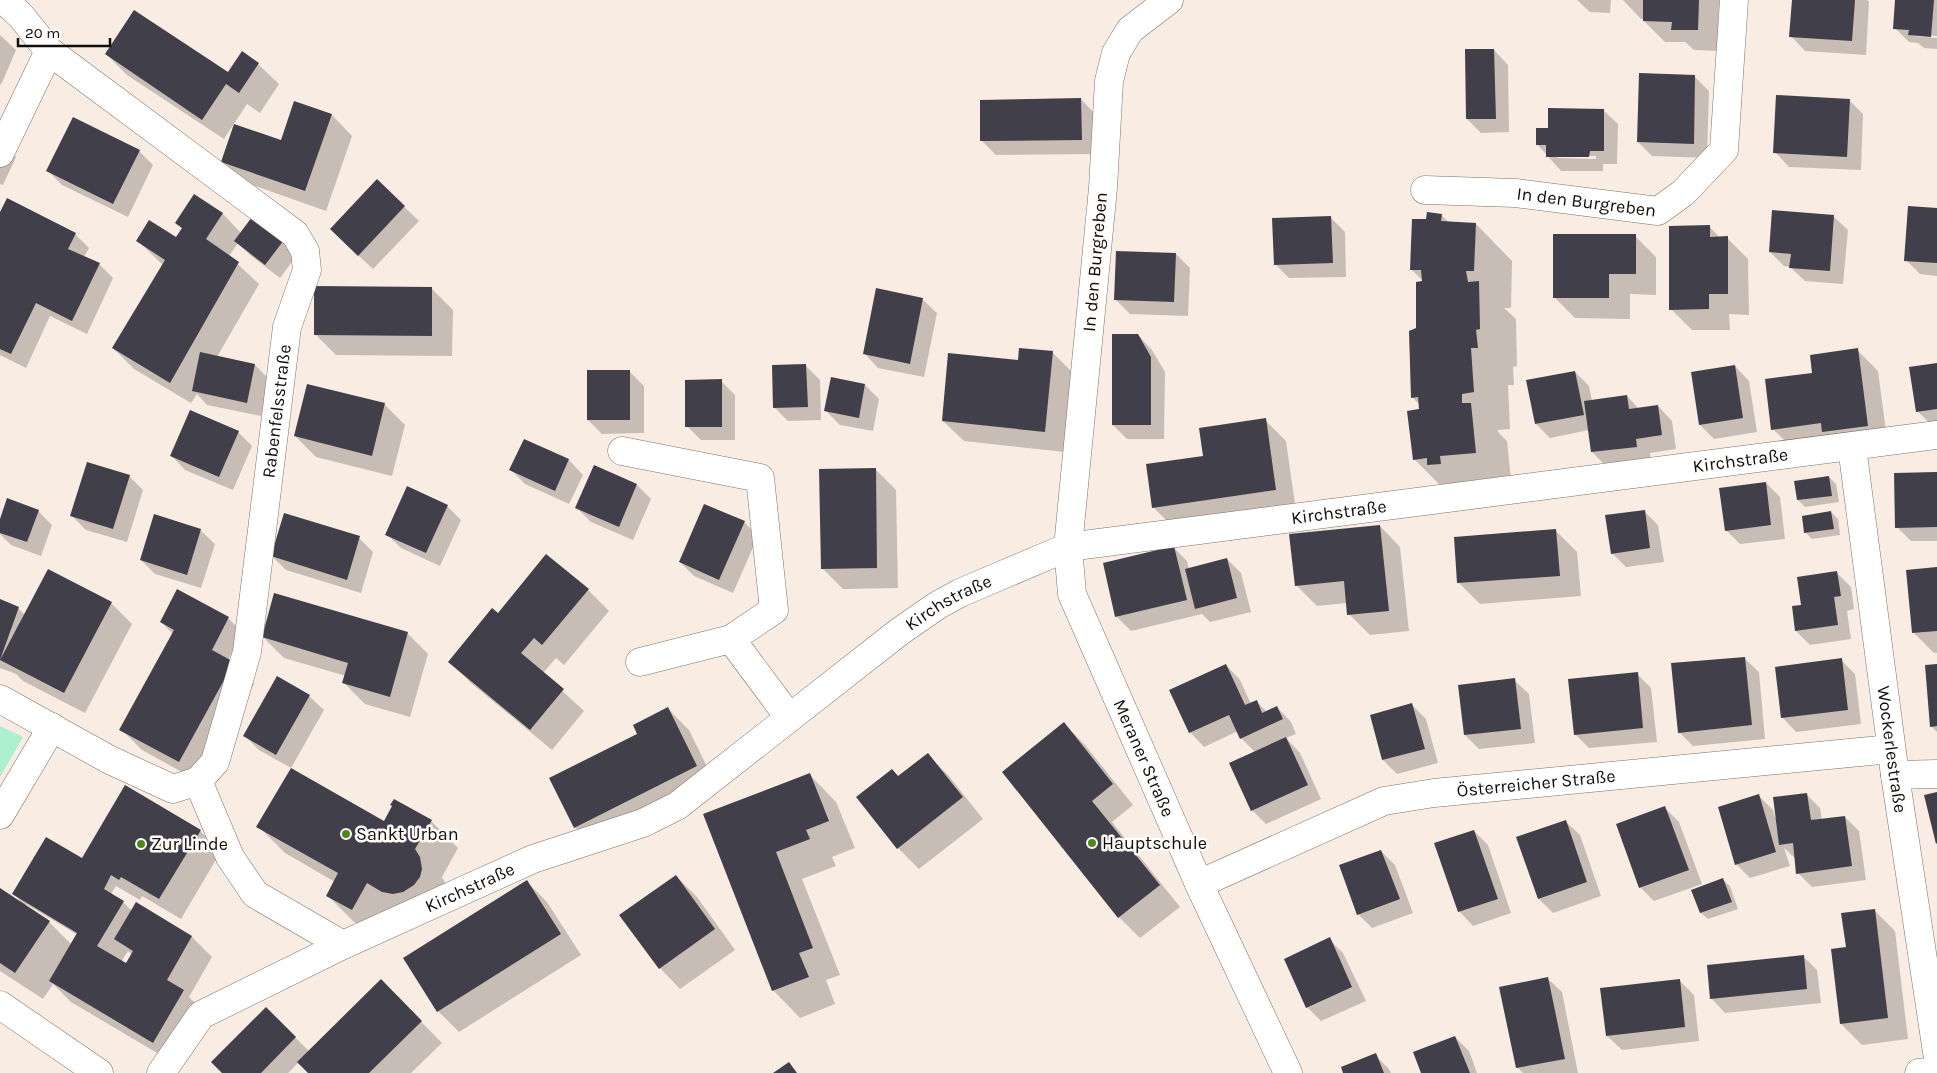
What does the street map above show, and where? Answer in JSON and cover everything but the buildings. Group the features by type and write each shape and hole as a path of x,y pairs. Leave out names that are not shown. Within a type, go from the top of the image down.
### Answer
{"street":[{"name":"Rabenfelsstraße","path":"0,700 110,760 173,789 198,780 215,762 247,652 287,327 307,270 305,251 295,234 49,51 21,16 4,0"},
{"name":"In den Burgreben","path":"1068,547 1103,188 1109,81 1116,53 1130,30 1169,0"},
{"name":"In den Burgreben","path":"1425,190 1515,193 1658,211 1683,193 1724,150 1734,0"},
{"path":"0,153 49,51"},
{"name":"Kirchstraße","path":"161,1073 202,1015 344,945 533,859 644,823 677,806 899,632 938,605 960,593 1068,547 1937,435"},
{"name":"Wockerlestraße","path":"1852,447 1893,762 1937,1052"},
{"path":"622,451 760,478 774,610 731,639 640,662"},
{"name":"Meraner Straße","path":"1068,547 1072,594 1199,884 1288,1073"},
{"path":"731,639 789,717"},
{"path":"0,815 52,727"},
{"name":"Österreicher Straße","path":"1199,884 1384,801 1434,793 1893,762 1937,774"},
{"path":"198,780 230,857 255,894 344,945"},
{"path":"0,1005 99,1073"},
{"path":"1919,1073 1937,1071"}],"green space":[{"path":"0,726 23,737 0,777"}],"place":[{"name":"Sankt Urban","path":"346,834"},
{"name":"Hauptschule","path":"1092,843"},
{"name":"Zur Linde","path":"141,844"}]}
